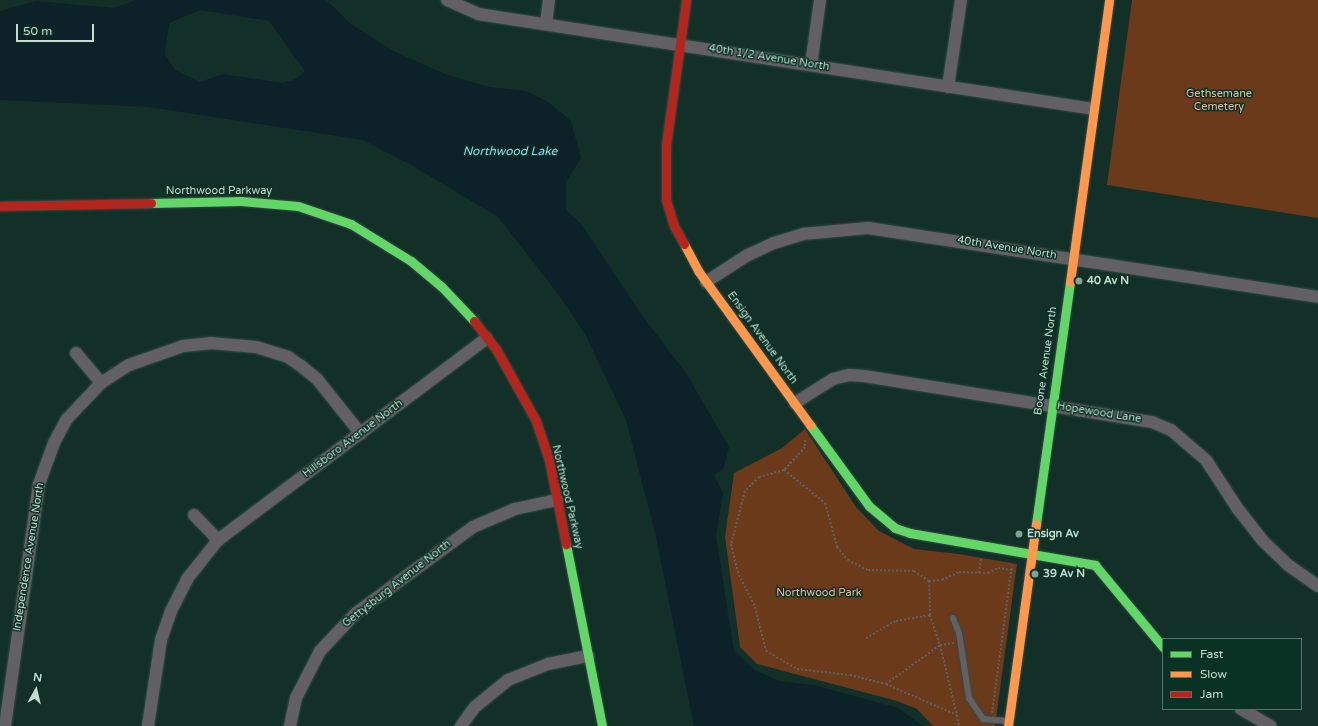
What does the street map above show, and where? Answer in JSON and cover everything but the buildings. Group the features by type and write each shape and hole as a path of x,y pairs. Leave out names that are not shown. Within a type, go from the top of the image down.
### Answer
{"street":[{"name":"40th 1/2 Avenue North","path":"447,0 478,14 1094,109"},
{"path":"546,24 549,0"},
{"name":"Ensign Avenue North","path":"686,0 666,145 666,199 684,250 869,506 895,528 928,537 1031,553 1094,565 1162,646"},
{"path":"811,65 820,0"},
{"path":"948,87 961,0"},
{"name":"Boone Avenue North","path":"1008,724 1109,0"},
{"name":"Northwood Parkway","path":"0,206 269,202 326,213 352,224 411,261 442,287 487,338 517,384 536,422 549,460 602,726"},
{"name":"40th Avenue North","path":"706,282 746,256 774,243 803,234 836,229 868,228 897,231 1318,297"},
{"name":"Hillsboro Avenue North","path":"148,726 157,661 171,612 187,579 218,540 487,338"},
{"name":"Independence Avenue North","path":"4,726 39,484 54,443 68,419 101,383 129,365 182,346 210,343 256,347 288,358 317,379 360,434"},
{"path":"76,353 101,383"},
{"name":"Hopewood Lane","path":"796,403 834,379 849,375 1129,417 1152,422 1171,430 1206,460 1238,509 1262,540 1288,565 1318,586"},
{"name":"Gettysburg Avenue North","path":"290,726 296,698 320,651 356,613 473,526 515,509 557,500"},
{"path":"194,515 218,540"},
{"path":"461,726 480,702 508,680 548,664 588,656"},
{"path":"1243,710 1270,726"}],"lane":[{"path":"952,618 960,642 969,698 983,719 1008,724"}],"path":[{"path":"814,430 806,435 805,447 784,470 759,477 745,491 731,544 739,575 755,607 766,651 797,669 850,675 886,684 957,715"},
{"path":"784,470 825,503 837,547 848,560 868,570 914,571 929,581 942,580 959,572 988,573 998,568 1012,570"},
{"path":"991,720 1012,570 1013,550"},
{"path":"929,581 930,615 940,645 959,726"},
{"path":"866,638 896,621 930,615"},
{"path":"886,684 940,645 960,642"}],"green space":[{"name":"Gethsemane Cemetery","path":"1132,0 1318,0 1318,218 1107,185"},
{"name":"Northwood Park","path":"805,429 856,507 879,531 914,549 959,554 1017,564 995,726 933,726 917,709 897,701 757,664 740,647 725,537 734,473 782,448"}],"water":[{"name":"Northwood Lake","path":"136,0 326,0 352,25 395,52 445,74 489,87 526,91 548,102 571,121 581,158 566,182 566,210 581,224 641,314 686,373 729,447 724,468 714,475 723,493 716,536 734,651 755,670 779,681 814,685 898,708 923,726 694,726 656,537 626,420 585,334 558,294 498,217 413,166 363,140 148,107 0,100 0,11 36,1 114,8","holes":["200,10 269,21 305,71 296,79 283,83 223,74 200,82 175,70 165,54 169,23"]}],"traffic: fast":[{"path":"151,203 241,201 298,206 351,224 411,261 442,287 474,321"},
{"path":"1036,524 1070,282"},
{"path":"810,425 869,506 895,528 910,533 1095,565 1162,646"},
{"path":"566,544 602,726"}],"traffic: slow":[{"path":"1070,282 1109,0"},
{"path":"684,244 699,272 810,425"},
{"path":"1008,726 1036,524"}],"traffic: jam":[{"path":"684,244 674,226 666,199 666,145 686,0"},
{"path":"0,206 151,203"},
{"path":"474,321 496,349 536,421 549,460 566,544"}],"place":[{"name":"40 Av N","path":"1079,281"},
{"name":"Ensign Av","path":"1019,534"},
{"name":"39 Av N","path":"1035,574"}]}
